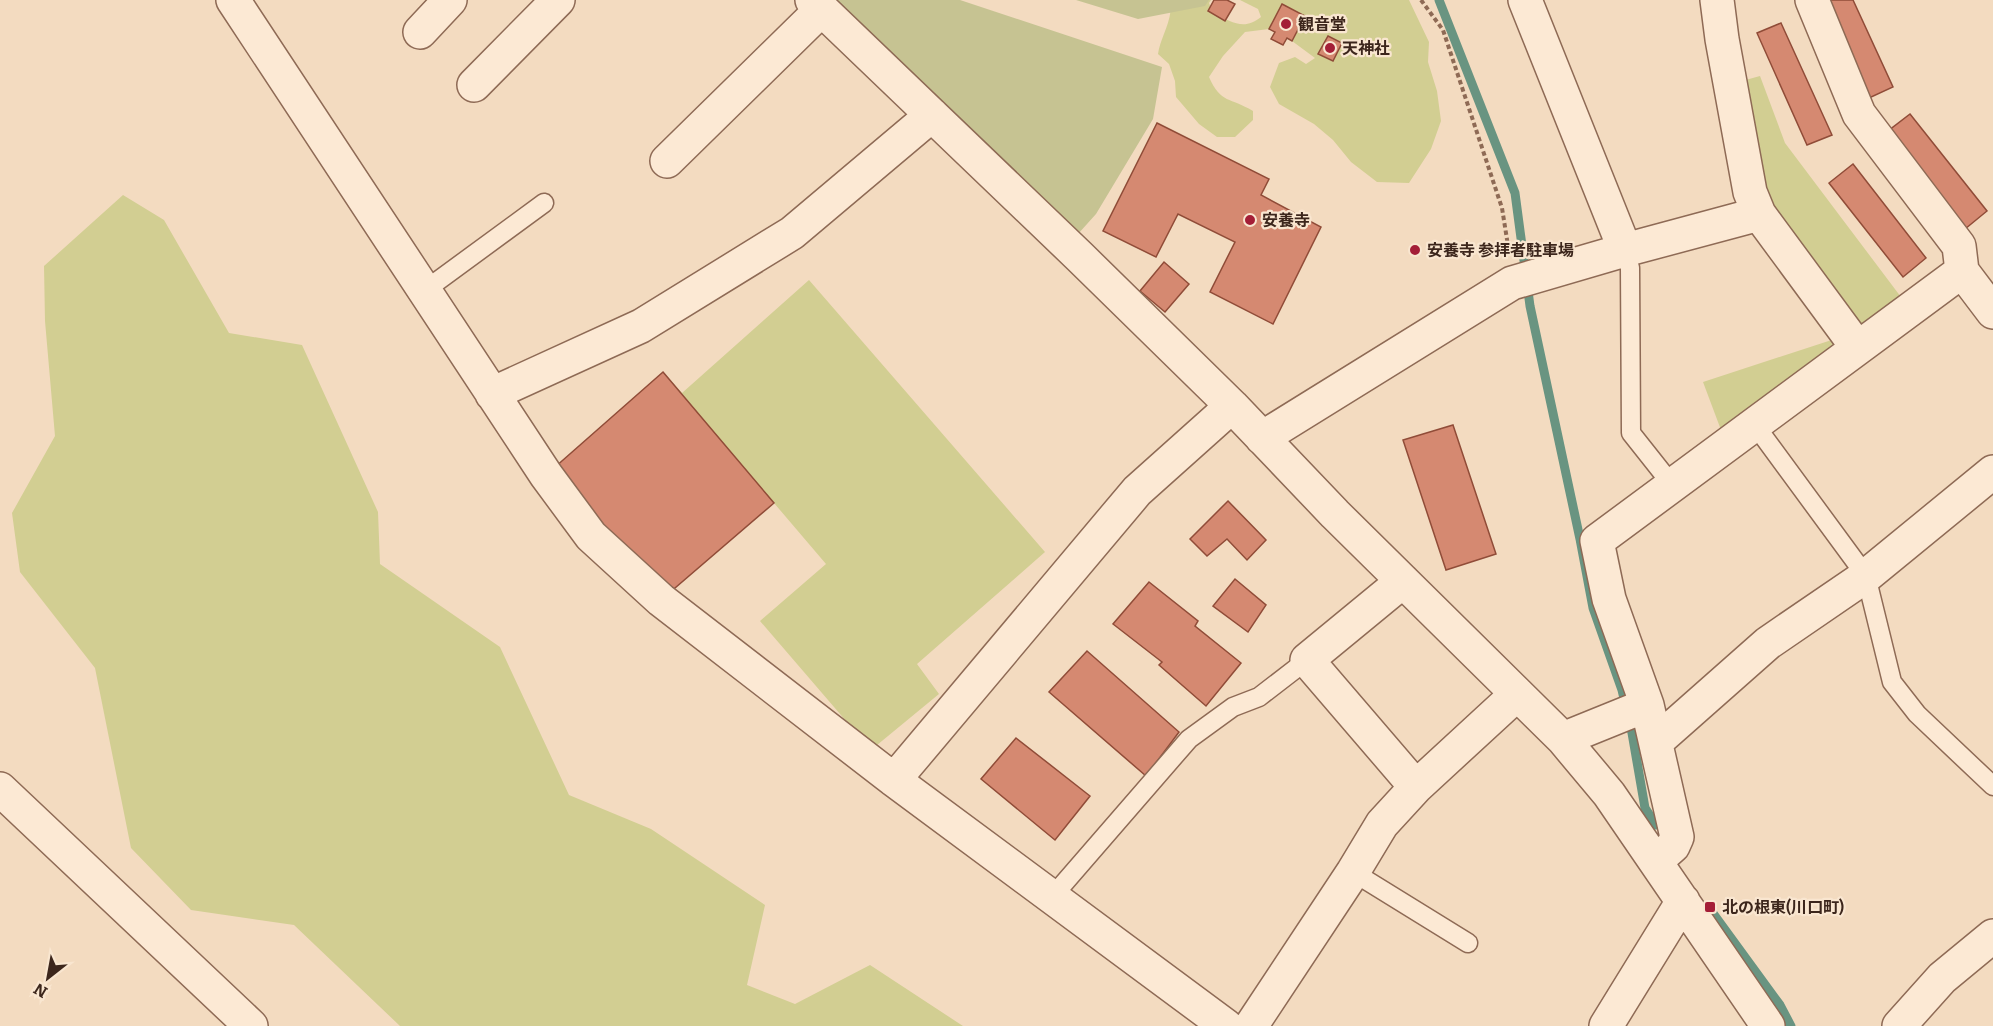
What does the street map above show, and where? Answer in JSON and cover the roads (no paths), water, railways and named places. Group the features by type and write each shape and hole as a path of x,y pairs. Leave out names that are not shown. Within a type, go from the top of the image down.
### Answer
{"street":[{"path":"233,0 546,475 591,536 661,600 894,780 1226,1026"},
{"path":"420,32 450,0"},
{"path":"474,85 558,0"},
{"path":"1525,0 1625,250"},
{"path":"1717,0 1750,192 1759,214 1857,347"},
{"path":"1812,0 1859,114 1959,246 1962,271 1993,312"},
{"path":"667,161 817,5 1232,406 1403,581 1563,739 1609,794 1656,861 1683,901 1753,1018"},
{"path":"492,394 641,326 792,233 932,114"},
{"path":"1262,438 1522,280 1759,214"},
{"path":"1656,861 1673,846 1677,837 1656,742 1635,711 1597,541 1962,271"},
{"path":"894,780 1137,491 1232,406"},
{"path":"1656,742 1768,643 1866,576 1993,472"},
{"path":"1403,581 1307,660 1416,787"},
{"path":"1251,1026 1382,824 1416,787 1517,694"},
{"path":"1563,739 1635,711"},
{"path":"0,789 251,1026"},
{"path":"1606,1026 1683,901"},
{"path":"1899,1026 1942,978 1993,936"}],"lane":[{"path":"424,291 544,203"},
{"path":"1625,250 1630,268 1631,433 1673,486"},
{"path":"1755,425 1866,576 1892,682 1917,714 1993,786"},
{"path":"1052,897 1189,739 1233,707 1259,697 1307,660"},
{"path":"1353,872 1468,943"}],"waterway":[{"path":"1439,0 1515,193 1530,306 1593,608 1622,690 1645,808 1656,825"},
{"path":"1712,912 1780,1005 1791,1026"}],"place":[{"name":"観音堂","path":"1286,24"},
{"name":"天神社","path":"1330,48"},
{"name":"安養寺","path":"1250,220"},
{"name":"安養寺 参拝者駐車場","path":"1415,250"},
{"name":"北の根東(川口町)","path":"1710,907"}]}
